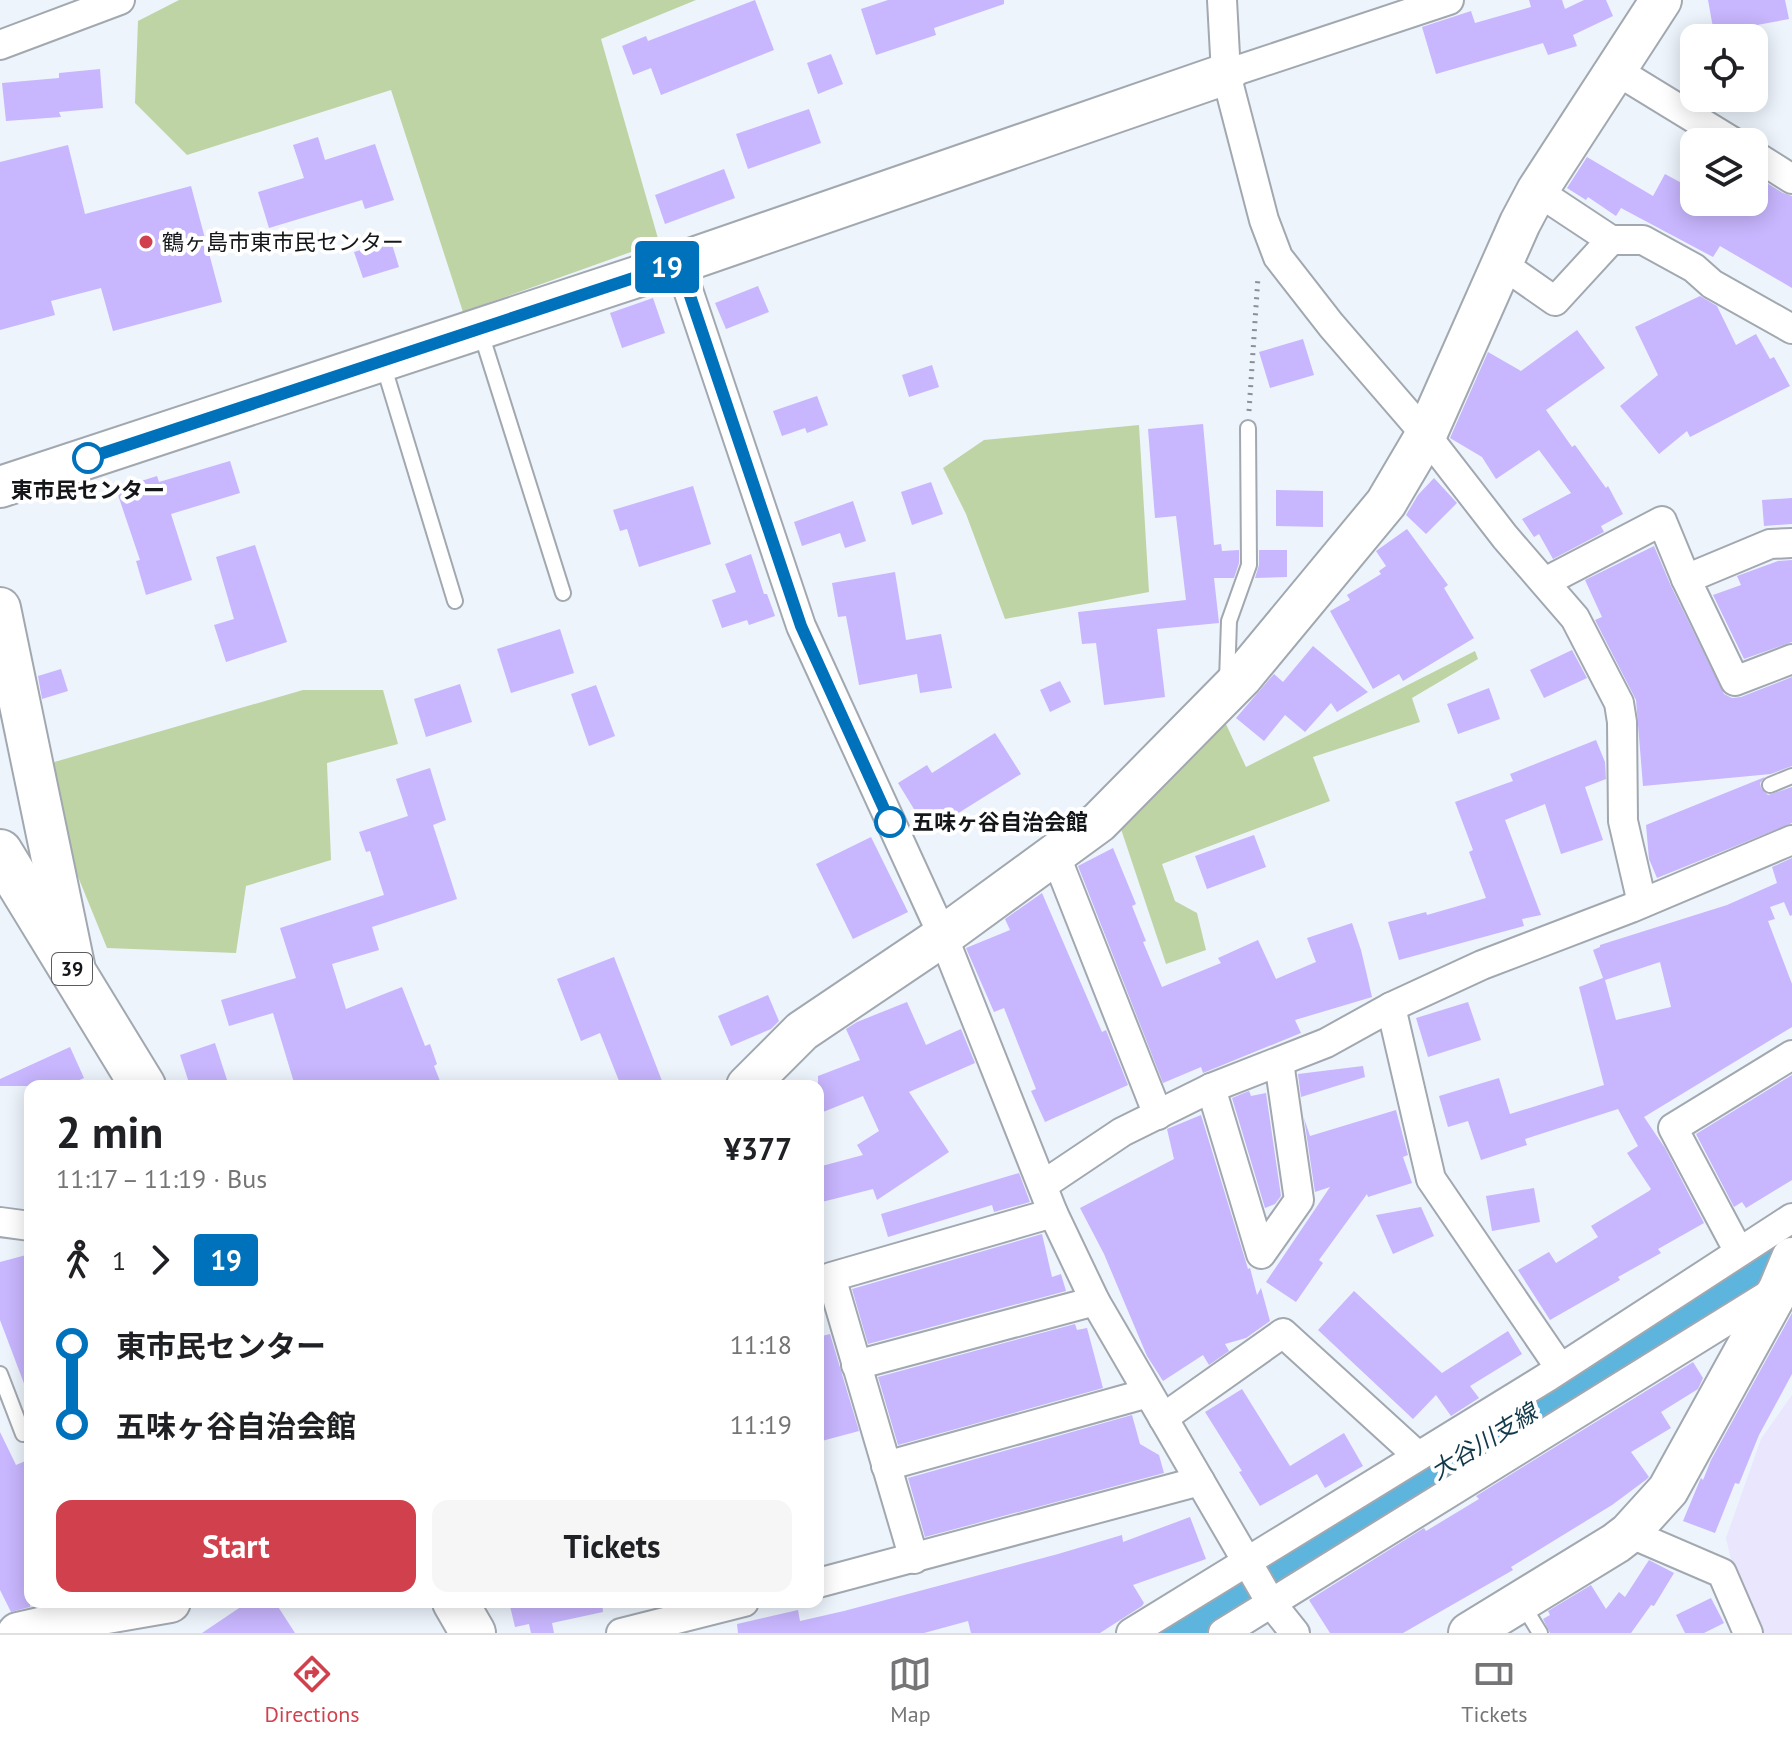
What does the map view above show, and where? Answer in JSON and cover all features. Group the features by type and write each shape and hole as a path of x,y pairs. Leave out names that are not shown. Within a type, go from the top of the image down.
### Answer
{"main road":[{"name":"39","path":"0,852 139,1080"},
{"path":"458,1608 473,1633"}],"street":[{"path":"0,45 120,0"},
{"path":"1222,0 1226,74 1264,220 1278,257 1331,325 1426,435 1505,537 1575,618 1619,703 1623,821 1642,903"},
{"path":"0,487 679,263 1449,0"},
{"path":"753,1080 802,1031 943,936 1099,822 1226,694 1386,503 1426,435 1537,191 1661,0"},
{"path":"1617,71 1710,128"},
{"path":"1768,164 1792,179"},
{"path":"1537,191 1611,240 1643,240 1792,329"},
{"path":"1502,264 1555,301 1611,240"},
{"path":"679,263 801,626 943,936 1053,1213 1095,1301 1148,1393 1271,1603 1295,1633"},
{"path":"1545,582 1662,521 1735,681 1792,659"},
{"path":"1686,579 1770,544 1792,543"},
{"path":"0,608 76,977"},
{"path":"1043,1185 1122,1132 1211,1088 1326,1043 1391,1007 1482,965 1792,840"},
{"path":"1055,854 1158,1115"},
{"path":"1391,1007 1431,1179 1560,1368"},
{"path":"1739,1252 1673,1128 1792,1055"},
{"path":"1211,1088 1261,1254 1299,1200 1279,1062"},
{"path":"914,1559 831,1277 1053,1213"},
{"path":"1131,1633 1560,1368 1792,1218"},
{"path":"0,1222 24,1225"},
{"path":"1469,1633 1530,1617 1629,1533 1668,1490 1788,1276"},
{"path":"1223,1633 1788,1276"},
{"path":"856,1365 1095,1301"},
{"path":"1163,1418 1283,1333 1418,1456"},
{"path":"886,1466 1148,1393"},
{"path":"824,1582 1200,1481"},
{"path":"1629,1533 1722,1573 1748,1633"},
{"path":"18,1633 141,1608"},
{"path":"621,1633 712,1608"}],"lane":[{"path":"479,329 563,593"},
{"path":"382,361 455,601"},
{"path":"1226,694 1229,621 1249,565 1248,428"},
{"path":"1770,785 1792,776"},
{"path":"0,1374 23,1434"}],"path":[{"path":"1248,428 1264,220"}],"shaded area":[{"path":"1792,1395 1792,1633 1759,1633 1738,1590 1726,1538 1761,1439"}],"green space":[{"path":"179,0 696,0 601,39 659,242 463,312 391,90 187,155 135,103 138,21"},
{"path":"1139,425 1149,592 1005,619 966,514 943,468 984,440"},
{"path":"1475,651 1478,659 1412,698 1420,722 1313,757 1330,801 1162,864 1175,901 1197,913 1206,950 1166,964 1120,826 1225,722 1246,767"},
{"path":"303,690 383,690 398,744 327,763 331,860 246,886 236,953 107,948 57,825 51,763"}],"building":[{"path":"755,0 774,50 661,95 651,68 633,75 622,46 646,36 648,41"},
{"path":"888,0 1004,0 1004,4 934,28 936,35 876,55 861,9"},
{"path":"1529,0 1562,0 1565,9 1584,0 1606,0 1613,16 1573,35 1577,46 1548,55 1543,43 1436,74 1422,27 1471,11 1475,23 1531,7"},
{"path":"1708,0 1785,0 1789,19 1762,24 1712,24"},
{"path":"831,54 843,84 818,94 807,63"},
{"path":"100,69 103,108 59,112 61,117 6,121 2,83 59,78 59,73"},
{"path":"809,109 821,143 748,169 736,134"},
{"path":"318,137 325,160 375,144 394,200 365,209 362,200 269,228 258,192 304,178 293,145"},
{"path":"68,145 85,214 191,186 222,302 113,331 101,288 51,301 55,315 0,330 0,162"},
{"path":"1587,157 1653,196 1665,174 1680,182 1680,216 1768,216 1768,184 1792,196 1792,288 1720,246 1713,257 1621,208 1616,216 1588,197 1586,200 1567,188"},
{"path":"724,169 735,198 665,224 655,195"},
{"path":"391,241 399,267 363,278 354,252"},
{"path":"758,286 769,312 726,329 715,303"},
{"path":"1700,296 1717,306 1736,345 1756,334 1770,359 1774,357 1790,386 1690,437 1687,431 1659,454 1620,406 1658,375 1635,327"},
{"path":"653,298 665,333 622,348 610,313"},
{"path":"1577,330 1605,368 1546,410 1572,447 1575,445 1606,488 1608,486 1623,514 1601,526 1604,532 1553,559 1539,534 1534,537 1522,519 1571,493 1539,450 1496,479 1482,457 1450,438 1488,352 1521,371"},
{"path":"1303,339 1314,375 1270,388 1259,352"},
{"path":"932,365 939,387 909,397 902,375"},
{"path":"817,396 828,425 807,433 805,428 782,436 773,411"},
{"path":"1203,424 1214,545 1221,544 1222,551 1239,550 1234,578 1214,578 1219,623 1157,629 1165,697 1104,705 1096,643 1082,644 1078,612 1186,600 1176,516 1155,518 1148,429"},
{"path":"230,461 240,493 171,514 192,580 146,595 136,561 140,560 116,489 157,476 159,482"},
{"path":"1434,478 1457,503 1426,534 1406,515 1418,495"},
{"path":"931,482 943,514 912,525 901,492"},
{"path":"693,486 711,544 639,567 627,529 620,531 613,510"},
{"path":"1276,490 1323,491 1323,527 1276,526"},
{"path":"1792,498 1792,524 1764,526 1762,500"},
{"path":"853,501 866,541 845,548 840,533 802,546 794,522"},
{"path":"1407,529 1448,585 1444,588 1474,638 1403,681 1399,674 1373,689 1330,611 1350,600 1347,595 1381,574 1379,571 1386,566 1376,551"},
{"path":"255,545 287,642 226,662 214,625 234,619 216,557"},
{"path":"1654,546 1724,694 1732,698 1741,697 1792,677 1792,766 1771,774 1643,786 1636,700 1595,620 1602,617 1585,580"},
{"path":"1259,550 1287,550 1287,577 1255,578"},
{"path":"751,554 775,616 749,625 747,620 722,628 712,600 736,592 725,564"},
{"path":"1792,560 1792,642 1744,659 1713,595 1741,585 1737,576 1778,561"},
{"path":"895,572 906,640 941,634 952,688 920,693 917,674 859,685 846,616 838,617 832,583"},
{"path":"560,629 574,673 511,693 497,649"},
{"path":"1313,646 1368,692 1337,712 1331,703 1305,732 1285,715 1264,741 1236,718 1274,674 1283,682"},
{"path":"1572,650 1587,678 1544,698 1530,670"},
{"path":"61,669 68,691 42,699 38,676"},
{"path":"1060,681 1071,702 1050,712 1040,690"},
{"path":"460,684 472,722 426,737 414,699"},
{"path":"596,685 615,736 589,746 571,694"},
{"path":"1489,688 1500,719 1458,734 1447,704"},
{"path":"995,733 1021,774 928,832 898,783 927,765 932,773"},
{"path":"1596,740 1605,762 1606,779 1585,787 1603,840 1561,854 1545,804 1505,820 1541,915 1522,919 1524,926 1399,960 1388,922 1426,912 1427,915 1486,898 1455,802 1513,781 1510,774"},
{"path":"430,768 446,820 433,825 457,899 372,927 379,950 332,964 346,1009 402,987 425,1046 430,1044 440,1080 293,1080 273,1013 229,1026 221,1000 296,978 280,928 384,895 370,851 366,852 359,832 408,816 396,779"},
{"path":"1765,777 1760,783 1768,795 1792,787 1792,823 1657,878 1649,859 1646,825"},
{"path":"1254,835 1266,867 1207,889 1195,856"},
{"path":"871,837 908,912 853,939 816,864"},
{"path":"1113,848 1136,904 1132,906 1146,941 1143,942 1162,987 1221,963 1218,958 1258,940 1276,979 1316,962 1307,938 1352,923 1372,997 1295,1020 1301,1033 1203,1073 1201,1067 1163,1083 1078,866"},
{"path":"1792,858 1792,915 1784,902 1770,907 1775,919 1768,921 1792,984 1792,1027 1644,1117 1665,1148 1704,1223 1658,1249 1661,1253 1618,1277 1620,1280 1550,1320 1518,1270 1549,1252 1556,1263 1598,1237 1591,1226 1651,1189 1627,1153 1638,1146 1618,1109 1525,1139 1527,1145 1481,1160 1468,1121 1448,1127 1439,1096 1499,1078 1510,1114 1604,1085 1579,987 1603,978 1593,950 1600,945 1727,905 1777,883 1772,867","holes":["1660,962 1671,1007 1616,1020 1605,980"]},
{"path":"1042,893 1102,1032 1106,1030 1128,1085 1045,1122 1031,1091 1036,1089 1004,1008 994,1012 966,948 1010,930 1005,919"},
{"path":"614,957 662,1080 619,1080 600,1033 581,1041 557,979"},
{"path":"768,995 779,1021 771,1029 731,1046 718,1016"},
{"path":"907,1002 926,1045 961,1029 975,1063 909,1092 949,1152 877,1200 873,1189 824,1201 824,1165 863,1155 857,1145 879,1131 863,1096 824,1112 824,1080 818,1080 818,1076 860,1060 846,1029"},
{"path":"1468,1002 1481,1040 1428,1057 1416,1018"},
{"path":"215,1043 227,1080 188,1080 180,1055"},
{"path":"70,1047 84,1078 24,1080 24,1086 0,1086 0,1079"},
{"path":"1363,1066 1365,1077 1301,1097 1298,1074"},
{"path":"1792,1075 1792,1180 1746,1208 1742,1202 1734,1207 1696,1134"},
{"path":"1249,1091 1251,1096 1266,1093 1281,1196 1275,1204 1265,1208 1232,1098"},
{"path":"1396,1110 1408,1155 1403,1157 1412,1183 1368,1197 1367,1194 1319,1260 1323,1263 1296,1302 1266,1282 1330,1187 1315,1192 1304,1118 1310,1136"},
{"path":"1201,1115 1248,1269 1257,1295 1261,1288 1270,1321 1246,1338 1225,1344 1229,1351 1209,1365 1203,1355 1163,1381 1147,1356 1104,1254 1080,1208 1174,1159 1167,1129"},
{"path":"1019,1173 1030,1202 994,1212 992,1205 888,1237 881,1214"},
{"path":"1534,1188 1540,1222 1492,1231 1486,1196"},
{"path":"1421,1207 1434,1236 1393,1254 1376,1215"},
{"path":"1042,1234 1052,1277 1061,1274 1066,1291 868,1344 852,1289"},
{"path":"24,1256 24,1383 0,1320 0,1262"},
{"path":"1354,1291 1442,1373 1508,1331 1522,1354 1470,1386 1479,1398 1451,1416 1436,1395 1413,1419 1318,1330"},
{"path":"1792,1313 1792,1374 1759,1435 1739,1484 1735,1483 1715,1533 1683,1521 1701,1478 1703,1480"},
{"path":"1075,1324 1077,1330 1087,1328 1103,1388 898,1445 878,1377"},
{"path":"830,1334 859,1431 824,1440 824,1336"},
{"path":"1693,1362 1703,1378 1698,1389 1661,1412 1671,1428 1631,1452 1649,1477 1647,1479 1612,1505 1511,1567 1513,1570 1403,1633 1330,1633 1309,1600 1424,1528 1426,1531 1479,1499 1476,1496"},
{"path":"1242,1389 1290,1466 1344,1433 1363,1466 1325,1488 1317,1474 1260,1506 1205,1412"},
{"path":"1132,1415 1140,1444 1159,1455 1164,1473 925,1537 908,1478"},
{"path":"0,1432 16,1465 24,1462 26,1608 11,1612 0,1590"},
{"path":"1190,1517 1206,1559 1133,1585 1144,1603 1142,1606 1100,1633 971,1633 968,1621 924,1633 738,1633 737,1624 798,1610 800,1621 844,1611 1122,1535 1123,1542"},
{"path":"1649,1560 1674,1573 1654,1606 1651,1605 1631,1633 1550,1633 1543,1619 1550,1615 1548,1611 1591,1585 1606,1609 1619,1592 1625,1597"},
{"path":"1711,1598 1724,1623 1704,1633 1685,1633 1676,1615"},
{"path":"239,1608 279,1608 295,1633 202,1633"},
{"path":"510,1608 603,1608 603,1612 552,1623 554,1633 531,1633 529,1624 515,1627"}],"waterway":[{"name":"大谷川支線","path":"1177,1633 1792,1252"}],"bus line":[{"name":"19","path":"88,458 679,263 801,626 890,822"}],"place":[{"name":"鶴ヶ島市東市民センター","path":"146,242"},
{"name":"東市民センター","path":"88,458"},
{"name":"五味ヶ谷自治会館","path":"890,822"}]}
